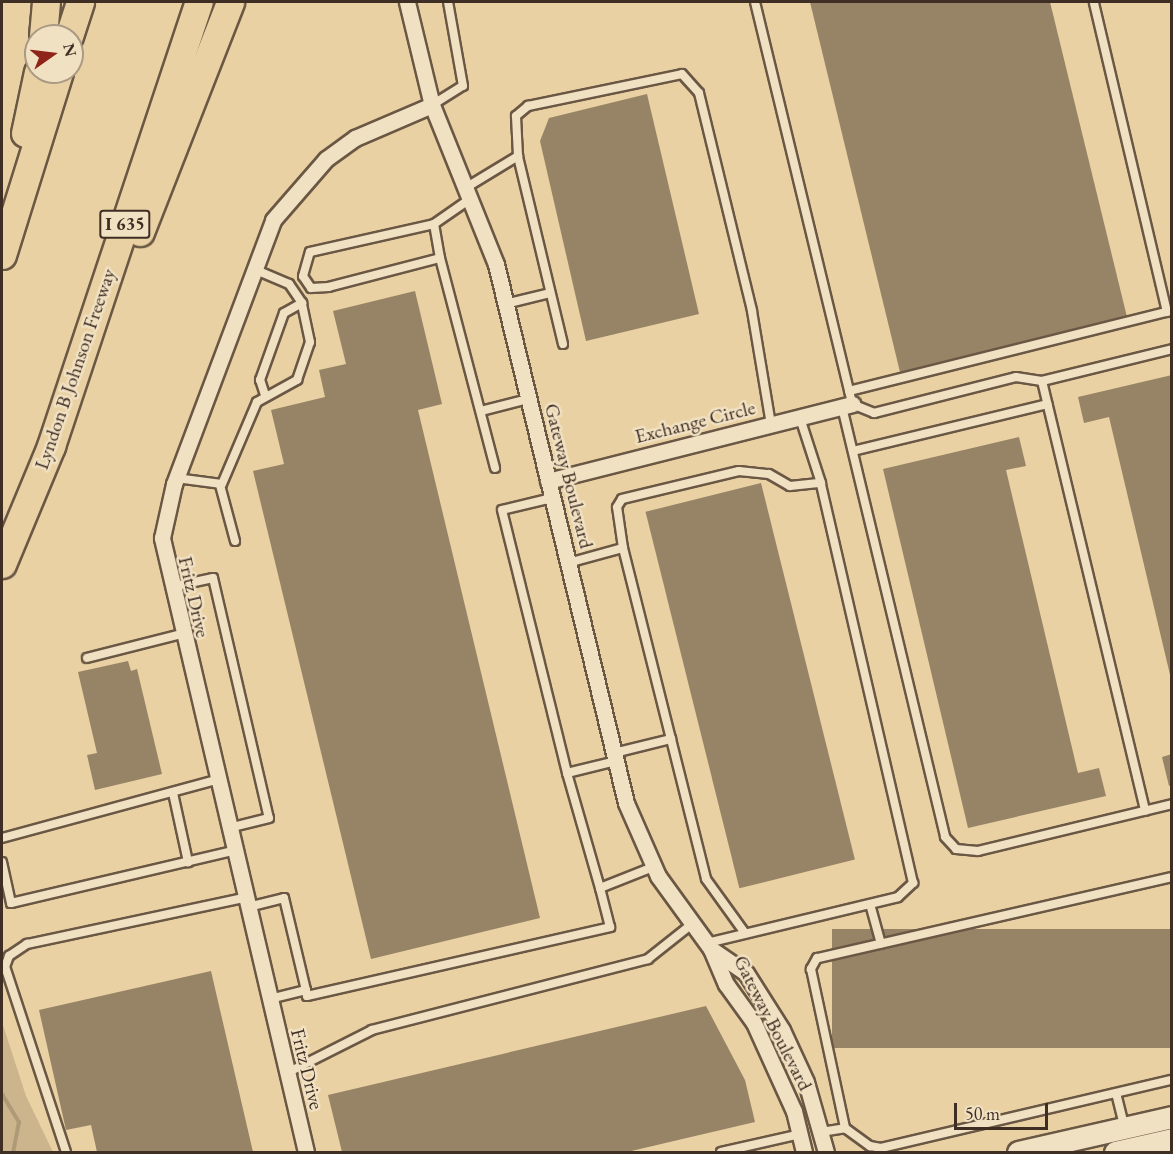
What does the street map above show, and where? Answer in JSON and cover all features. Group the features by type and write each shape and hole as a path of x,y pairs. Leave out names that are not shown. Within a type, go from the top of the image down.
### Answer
{"highway":[{"path":"44,24 46,2"},
{"path":"73,24 80,2"},
{"name":"Lyndon B Johnson Freeway","path":"2,564 51,446 199,2"},
{"path":"51,446 191,109 230,2"},
{"path":"2,224 35,84"},
{"path":"2,255 55,84"}],"main road":[{"path":"1018,1152 1172,1117"},
{"path":"1115,1152 1172,1139"}],"street":[{"name":"Gateway Boulevard","path":"407,2 432,105 469,193 506,304 626,803 653,867 709,946 726,984 754,1023 779,1075 804,1152"},
{"name":"Fritz Drive","path":"306,1152 169,587 162,538 176,478 273,220 326,159 378,125 432,105"},
{"name":"Exchange Circle","path":"548,481 800,418 848,401"},
{"name":"Gateway Boulevard","path":"709,946 746,973 782,1030 806,1082 826,1152"}],"lane":[{"path":"432,105 463,86 448,2"},
{"path":"755,2 848,401 853,451 945,837 967,853 1172,804"},
{"path":"848,401 1167,312 1094,2"},
{"path":"563,344 518,156 515,122 528,106 663,75 682,74 692,82 699,93 752,311 771,425"},
{"path":"440,258 329,287 311,288 306,280 304,264 310,252 434,224 469,193 518,156"},
{"path":"434,224 440,258 495,468"},
{"path":"235,541 220,485 257,402 265,395 297,380 310,342 302,303 293,288 253,269"},
{"path":"293,288 306,280"},
{"path":"506,304 550,293"},
{"path":"265,395 260,380 284,314 302,303"},
{"path":"848,401 874,413 1016,377 1041,381 1172,349"},
{"path":"1041,381 1145,811"},
{"path":"481,411 528,399"},
{"path":"853,451 1047,404"},
{"path":"709,946 745,933 870,904 909,891 913,869 821,483 800,418"},
{"path":"745,933 706,879 623,548 617,507 622,499 739,471 769,474 790,486 821,483"},
{"path":"176,478 220,485"},
{"path":"66,1152 5,967 9,956 27,944 246,902 284,898 307,996 610,927 567,774 502,510 552,498"},
{"path":"568,563 623,548"},
{"path":"169,587 213,578 268,818 228,829"},
{"path":"87,658 181,634"},
{"path":"567,774 671,739"},
{"path":"2,838 216,780"},
{"path":"173,793 188,862"},
{"path":"2,862 11,903 233,851"},
{"path":"600,888 653,867"},
{"path":"1172,877 881,944 811,963 845,1128 861,1143 881,1148 1172,1080"},
{"path":"870,904 881,944"},
{"path":"287,1073 372,1030 648,959 692,924"},
{"path":"269,999 306,990"},
{"path":"1116,1093 1124,1128"},
{"path":"821,1132 845,1128"},
{"path":"721,1152 739,1150 800,1134"}],"shaded area":[{"path":"2,1022 26,1096 53,1152 2,1152"}],"building":[{"path":"810,2 1050,2 1127,317 900,372"},
{"path":"647,94 699,314 586,341 540,141 549,118"},
{"path":"415,291 442,404 418,410 540,918 371,959 253,471 284,464 271,410 325,397 319,370 346,364 333,311"},
{"path":"1172,375 1171,679 1109,417 1084,423 1078,397"},
{"path":"1019,437 1026,466 1006,470 1078,773 1099,768 1106,796 968,828 883,469"},
{"path":"761,483 855,859 739,888 646,512"},
{"path":"128,661 131,671 137,669 162,774 95,790 87,755 97,753 78,672"},
{"path":"1172,754 1172,785 1169,786 1162,757"},
{"path":"832,929 1172,929 1172,1048 832,1048"},
{"path":"211,971 253,1152 97,1152 91,1125 66,1130 39,1010"},
{"path":"706,1006 745,1080 755,1122 627,1152 342,1152 328,1095"}],"waterway":[{"path":"2,1094 19,1122 13,1152"}]}
